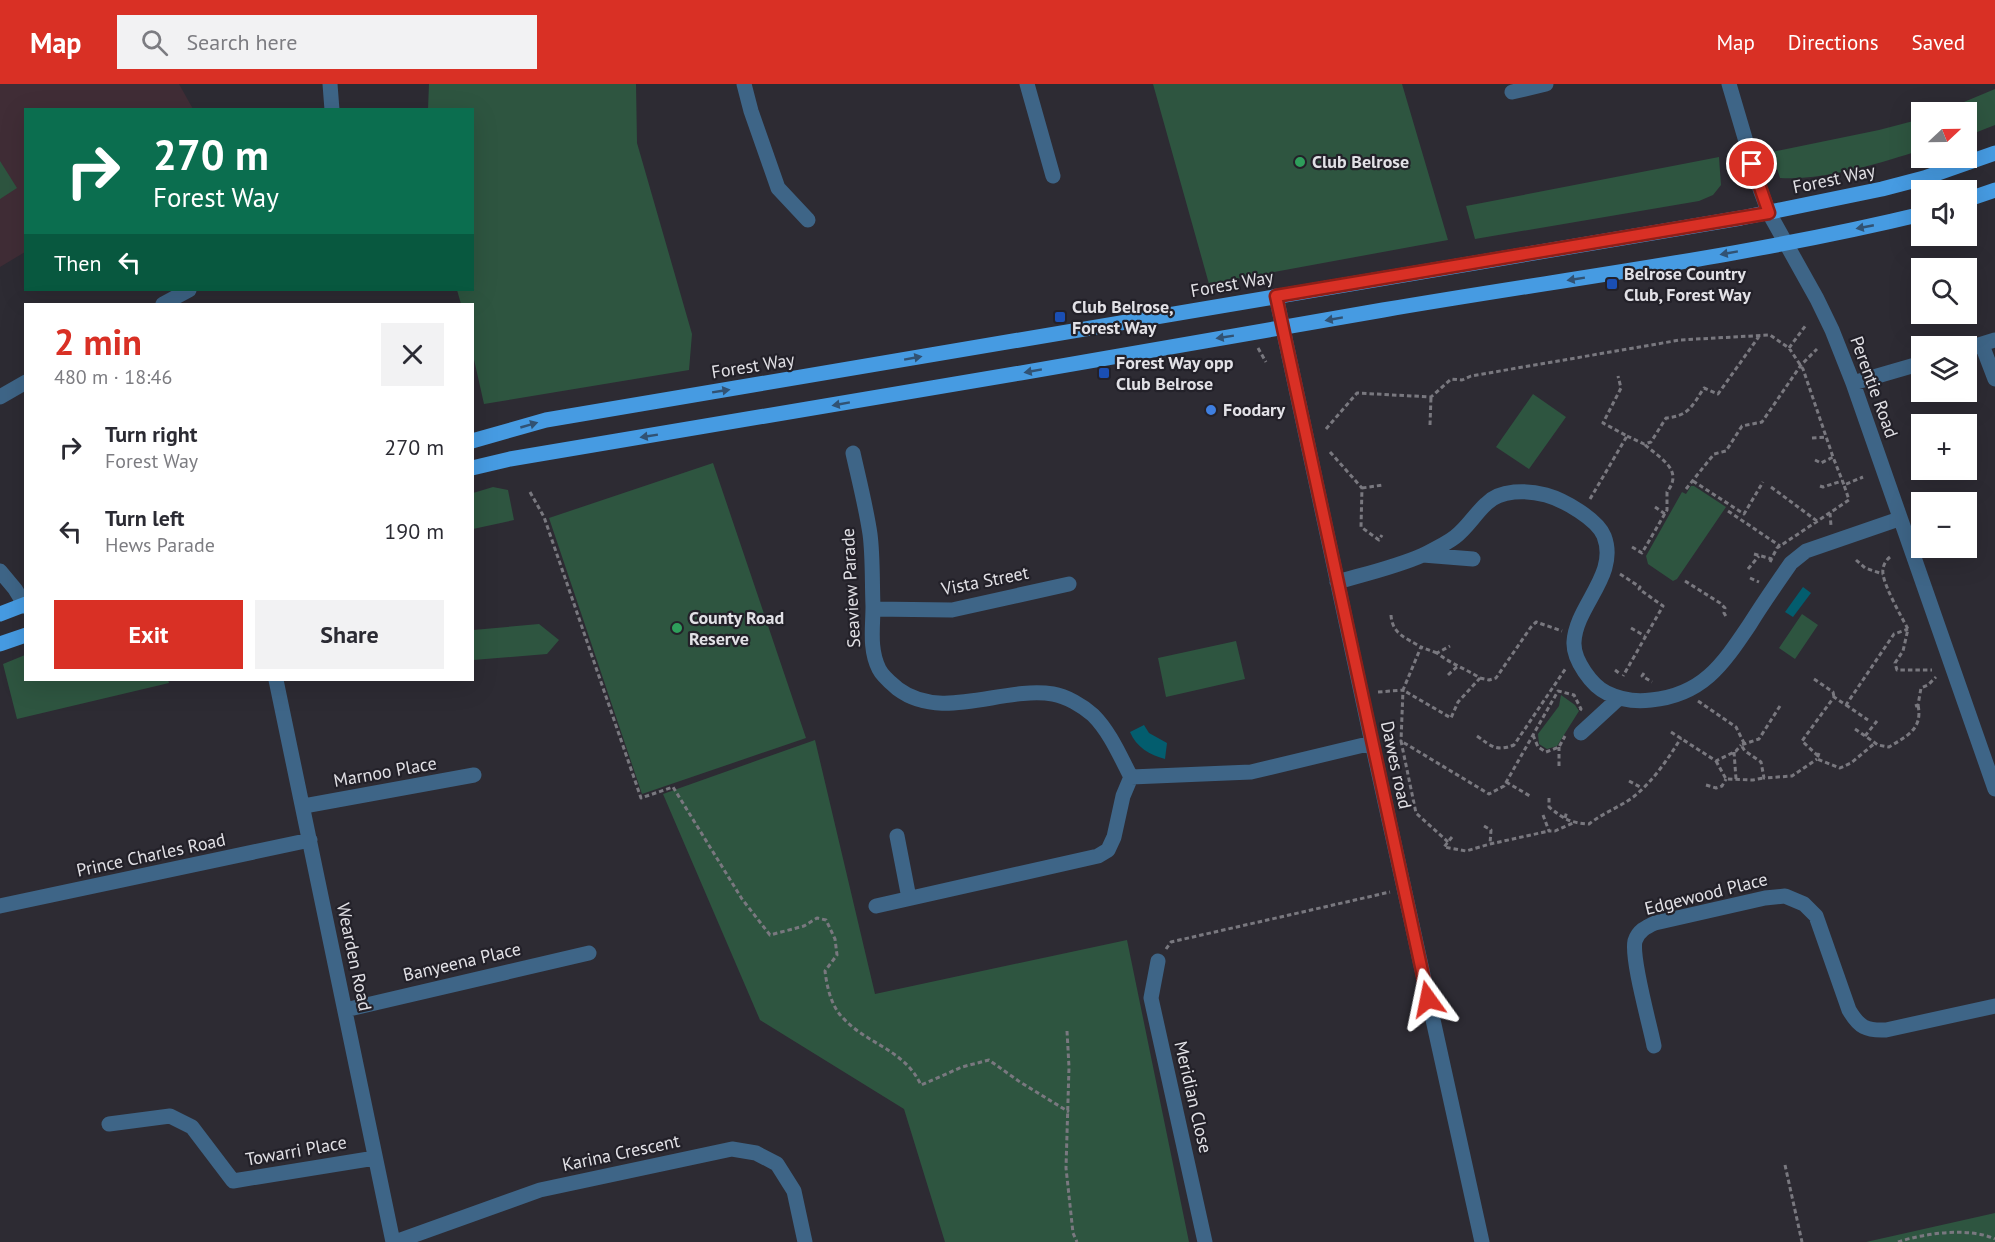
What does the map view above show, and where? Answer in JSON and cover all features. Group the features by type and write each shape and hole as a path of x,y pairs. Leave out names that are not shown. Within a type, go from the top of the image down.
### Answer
{"main road":[{"name":"Forest Way","path":"474,440 546,420 1769,213 1882,189 1933,175 1995,153"},
{"path":"1977,196 1995,190"},
{"path":"474,468 521,457 1786,242 1911,216"},
{"path":"0,614 24,606"},
{"path":"0,644 24,636"}],"street":[{"path":"330,84 332,108"},
{"path":"744,84 778,188 808,220"},
{"path":"1027,84 1053,176"},
{"path":"1512,92 1546,84"},
{"name":"Perentie Road","path":"1729,84 1769,213 1832,330 1853,383 1995,789"},
{"path":"165,303 187,291"},
{"name":"Dawes road","path":"1276,296 1482,1242"},
{"path":"1989,342 1995,379"},
{"path":"1853,383 1911,366"},
{"path":"0,397 24,383"},
{"name":"Seaview Parade","path":"854,453 870,534 874,655 879,670 889,682 903,693 924,701 951,703 1034,693 1055,694 1093,715 1110,736 1131,777"},
{"path":"1337,582 1423,555 1455,537 1488,501 1500,495 1520,492 1546,495 1591,519 1604,536 1607,557 1603,576 1577,624 1574,645 1582,668 1597,688 1618,699 1640,701 1668,699 1688,691 1705,680 1724,662 1791,563 1806,551 1899,519"},
{"path":"1423,555 1473,559"},
{"path":"0,571 24,604"},
{"name":"Vista Street","path":"873,609 952,610 1069,584"},
{"name":"Wearden Road","path":"276,681 394,1242"},
{"path":"1575,730 1618,699"},
{"path":"876,906 1098,856 1108,850 1114,837 1123,796 1131,777 1251,772 1372,743"},
{"name":"Marnoo Place","path":"304,807 474,776"},
{"path":"897,836 909,898"},
{"name":"Prince Charles Road","path":"0,906 310,840"},
{"name":"Edgewood Place","path":"1654,1046 1635,958 1635,940 1642,929 1655,923 1765,898 1785,896 1804,904 1816,916 1849,1010 1857,1023 1872,1031 1886,1030 1995,1006"},
{"name":"Banyeena Place","path":"345,1010 589,952"},
{"name":"Meridian Close","path":"1158,961 1151,998 1205,1242"},
{"name":"Towarri Place","path":"109,1124 170,1116 192,1128 233,1182 375,1158"},
{"name":"Karina Crescent","path":"394,1242 540,1190 732,1149 756,1153 777,1164 794,1191 805,1242"}],"path":[{"path":"1789,348 1806,325"},
{"path":"1430,425 1431,397 1451,378 1462,380 1471,376 1680,340 1770,334 1789,348 1801,365 1844,485 1863,477"},
{"path":"1644,444 1651,442 1666,418 1686,414 1704,388 1718,394 1760,335"},
{"path":"1254,347 1258,348 1266,362"},
{"path":"1686,489 1714,454 1726,451 1742,426 1762,422 1801,365 1817,349"},
{"path":"1618,376 1621,388 1604,423 1644,444 1670,467 1674,478 1673,484 1666,492 1668,505 1665,514 1642,553 1632,547"},
{"path":"1326,429 1357,393 1431,397"},
{"path":"1582,514 1627,436"},
{"path":"1812,438 1827,437"},
{"path":"1330,452 1362,488 1361,527 1379,540 1383,535"},
{"path":"1815,460 1821,463 1833,458"},
{"path":"1693,481 1744,514 1763,482"},
{"path":"1820,486 1842,481"},
{"path":"1362,488 1383,484"},
{"path":"1771,486 1817,521"},
{"path":"530,492 544,517 641,798 673,787 742,899 770,936 804,926 817,918 826,920 835,939 837,954 825,971 828,992 842,1017 868,1038 900,1057 915,1074 921,1085 962,1067 990,1060 1069,1112"},
{"path":"1655,507 1665,514"},
{"path":"1728,512 1780,546"},
{"path":"1830,513 1831,532"},
{"path":"1754,554 1772,559"},
{"path":"1748,569 1759,556"},
{"path":"1890,557 1884,562 1882,574 1908,628 1903,651 1895,663 1897,670 1932,670"},
{"path":"1856,560 1865,568 1882,574"},
{"path":"1615,670 1621,674 1663,606 1639,589 1640,586 1618,573"},
{"path":"1750,578 1761,583"},
{"path":"1685,581 1720,603 1725,608 1727,618"},
{"path":"1719,612 1724,610"},
{"path":"1391,615 1391,623 1397,633 1480,678 1489,680 1496,678 1536,622 1560,632 1567,630"},
{"path":"1631,628 1645,636"},
{"path":"1846,705 1894,634 1908,628"},
{"path":"1437,653 1450,646"},
{"path":"1421,647 1403,690 1401,741 1416,813 1448,842"},
{"path":"1477,736 1492,747 1503,749 1514,745 1572,659"},
{"path":"1448,675 1458,666"},
{"path":"1644,673 1642,676 1656,685"},
{"path":"1856,729 1875,743 1889,747 1910,735 1917,727 1920,714 1917,705 1921,687 1928,685 1936,677"},
{"path":"1377,692 1403,690 1451,718 1458,702 1480,678"},
{"path":"1814,679 1833,692 1834,697 1868,720"},
{"path":"1401,741 1489,794 1504,786 1558,692 1574,695 1581,709 1575,718"},
{"path":"1834,697 1802,741 1818,756 1840,768 1851,763 1875,743"},
{"path":"1695,699 1736,727 1745,751 1761,762 1764,778"},
{"path":"1716,761 1734,752 1743,744 1759,739 1779,706"},
{"path":"1865,736 1877,721"},
{"path":"1533,735 1538,747 1545,752 1559,747 1575,730"},
{"path":"1671,732 1716,761 1726,779"},
{"path":"1452,837 1444,847 1466,851 1555,831 1573,823 1589,824 1636,795 1658,773 1681,738"},
{"path":"1559,747 1559,766"},
{"path":"1734,752 1736,779"},
{"path":"1726,779 1753,780 1792,776 1818,756"},
{"path":"1706,785 1716,788 1722,786 1726,779"},
{"path":"1629,781 1642,788"},
{"path":"1506,782 1530,796"},
{"path":"1550,798 1549,807 1573,823"},
{"path":"1599,810 1604,813"},
{"path":"1565,818 1567,811"},
{"path":"1543,815 1549,831"},
{"path":"1484,826 1491,830 1490,844"},
{"path":"1158,961 1171,942 1404,888"},
{"path":"1067,1031 1069,1112 1066,1168 1073,1233 1077,1242"},
{"path":"1785,1166 1802,1242"},
{"path":"1898,1242 1916,1237 1974,1232 1995,1239"}],"shaded area":[{"path":"0,84 179,84 192,108 24,108 24,253 0,267"}],"green space":[{"path":"429,84 636,84 637,143 692,334 689,370 484,404 474,359 474,303 461,303 457,291 474,291 474,108 428,108"},
{"name":"Club Belrose","path":"1153,84 1402,84 1448,240 1209,284"},
{"path":"1995,89 1995,125 1977,132 1977,102 1964,102"},
{"path":"1911,122 1911,153 1833,174 1780,178 1772,152"},
{"path":"1719,157 1721,185 1713,195 1699,201 1475,239 1466,206"},
{"path":"0,161 17,188 0,199"},
{"path":"1533,394 1566,417 1529,469 1496,447"},
{"name":"County Road Reserve","path":"713,463 806,738 642,794 549,518"},
{"path":"1691,486 1726,507 1677,579 1673,581 1648,564 1646,556 1682,492 1686,494"},
{"path":"493,487 508,490 514,520 474,529 474,493"},
{"path":"1802,614 1818,625 1795,659 1779,648"},
{"path":"539,624 559,640 547,654 474,660 474,630"},
{"path":"1236,641 1245,679 1166,697 1158,658"},
{"path":"24,655 24,681 168,681 169,683 17,719 3,664"},
{"path":"1561,695 1575,705 1579,711 1557,746 1547,749 1539,744 1538,734 1559,706"},
{"path":"815,740 875,994 1127,940 1189,1242 945,1242 904,1109 760,1020 663,794"},
{"path":"1995,1213 1995,1242 1866,1242"}],"water":[{"path":"1803,587 1811,593 1793,617 1785,612"},
{"path":"1144,725 1149,733 1167,743 1165,759 1144,750 1136,742 1130,732"}],"place":[{"name":"Club Belrose","path":"1300,162"},
{"name":"Belrose Country Club, Forest Way","path":"1612,284"},
{"name":"Club Belrose, Forest Way","path":"1060,317"},
{"name":"Forest Way opp Club Belrose","path":"1104,373"},
{"name":"Foodary","path":"1211,410"},
{"name":"County Road Reserve","path":"677,628"}],"route":[{"path":"1428,999 1276,296 1769,213 1752,164"}]}
